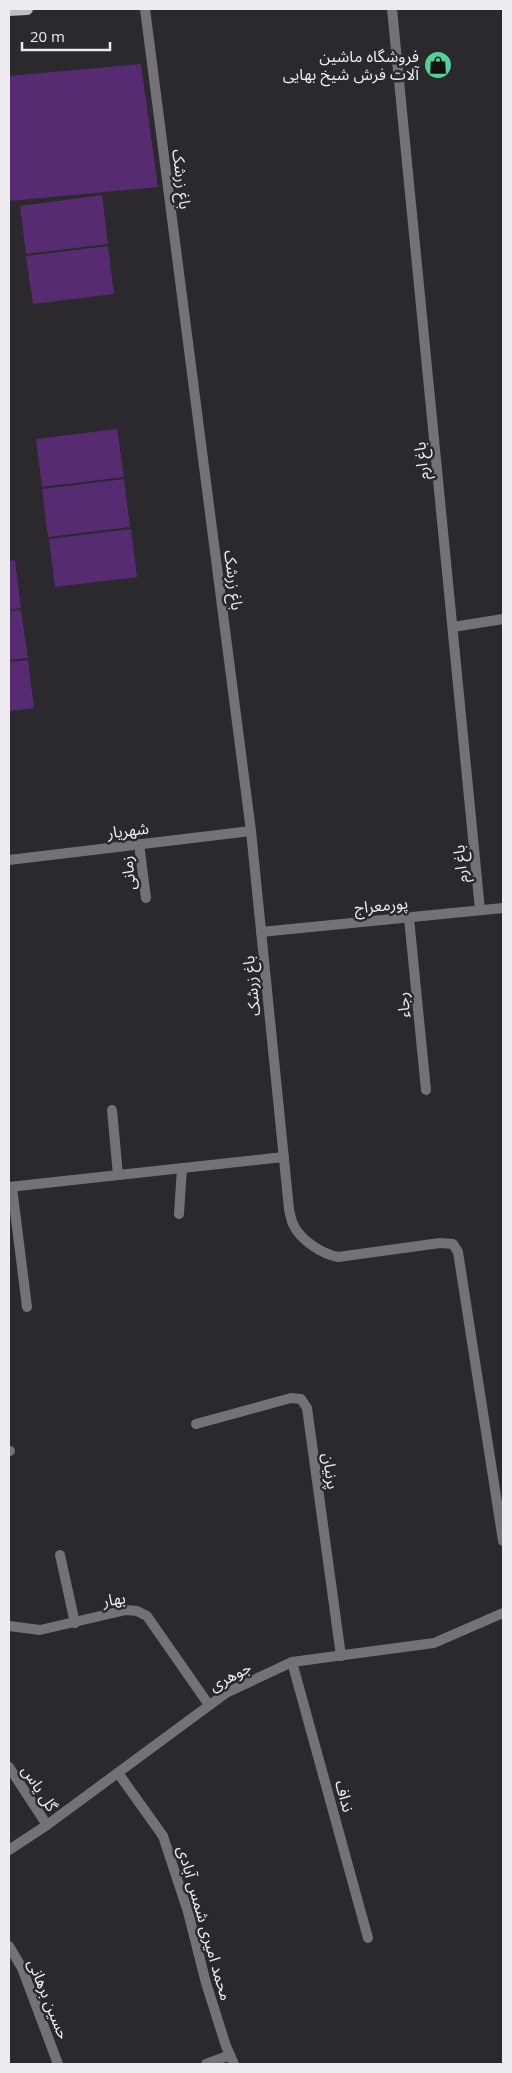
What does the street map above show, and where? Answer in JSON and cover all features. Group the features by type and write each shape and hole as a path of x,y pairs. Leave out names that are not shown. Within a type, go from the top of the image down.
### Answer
{"main road":[{"path":"9,10 27,9"}],"street":[{"name":"باغ زرشک","path":"145,9 251,831 289,1209 294,1226 307,1240 328,1255 338,1257 440,1243 453,1244 458,1252 503,1541"},
{"name":"باغ ارم","path":"392,9 480,910"},
{"path":"452,628 503,619"},
{"name":"شهریار","path":"9,860 251,831"},
{"name":"زمانی","path":"139,844 146,898"},
{"name":"پورمعراج","path":"261,932 503,908"},
{"name":"رجاء","path":"410,918 426,1090"},
{"path":"112,1110 118,1175"},
{"path":"27,1307 10,1187 284,1157"},
{"path":"179,1214 182,1168"},
{"name":"پرنیان","path":"196,1424 291,1398 301,1399 307,1408 341,1656"},
{"path":"60,1555 75,1623"},
{"name":"بهار","path":"9,1626 40,1630 126,1610 137,1611 147,1616 209,1705"},
{"name":"جوهری","path":"9,1850 47,1825 226,1693 292,1662 434,1643 503,1613"},
{"name":"نداف","path":"292,1662 368,1938"},
{"name":"گل یاس","path":"9,1767 47,1825"},
{"name":"محمد امیری شمس آبادی","path":"118,1772 164,1836 188,1912 206,1983 232,2060"},
{"name":"حسین برهانی","path":"9,1946 22,1968 58,2064"},
{"path":"206,2064 232,2060"}],"building":[{"path":"141,64 158,187 9,201 9,76"},
{"path":"102,195 108,244 26,254 20,206"},
{"path":"108,246 114,294 33,304 26,256"},
{"path":"117,429 124,477 42,487 36,439"},
{"path":"124,479 130,527 48,537 42,489"},
{"path":"131,529 137,577 55,587 49,539"},
{"path":"15,560 21,608 9,610 9,561"},
{"path":"21,610 28,658 9,660 9,611"},
{"path":"28,660 34,708 9,711 9,662"}],"place":[{"name":"فروشگاه ماشین آلات فرش شیخ بهایی","path":"438,65"}]}
